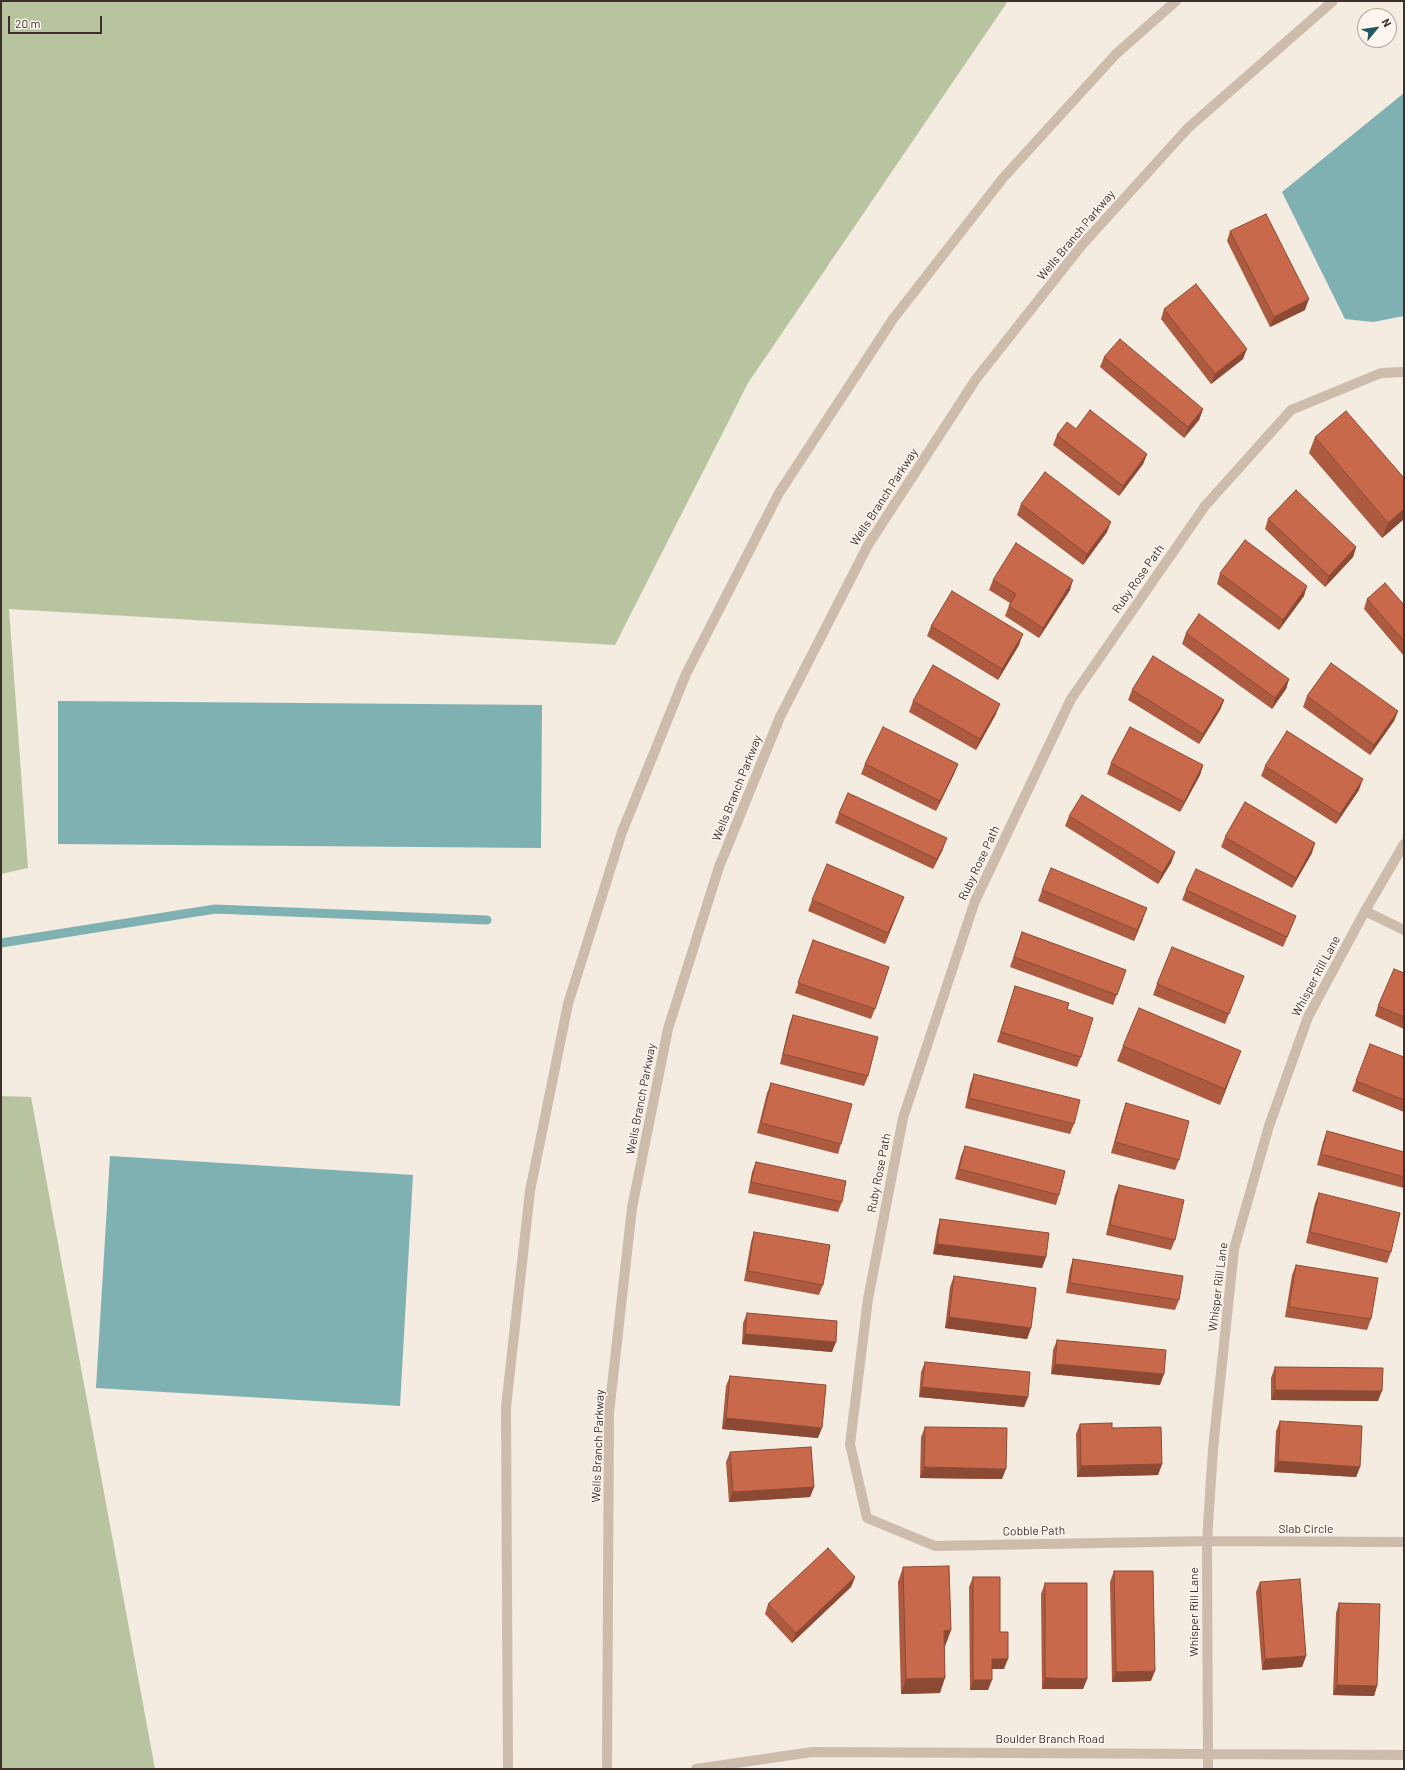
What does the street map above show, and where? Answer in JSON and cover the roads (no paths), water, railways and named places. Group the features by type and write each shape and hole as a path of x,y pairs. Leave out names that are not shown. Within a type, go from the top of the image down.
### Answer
{"street":[{"path":"508,1769 506,1407 530,1191 568,1004 622,832 686,674 779,493 893,319 1004,178 1116,54 1176,1"},
{"name":"Wells Branch Parkway","path":"607,1769 609,1413 632,1208 668,1030 719,868 780,717 868,545 976,379 1082,245 1188,128 1333,1"},
{"name":"Ruby Rose Path","path":"867,1518 850,1444 868,1299 903,1118 975,901 1071,699 1205,506 1291,410 1381,373 1404,372"},
{"name":"Whisper Rill Lane","path":"1208,1769 1207,1541 1213,1449 1234,1249 1269,1126 1308,1017 1365,911 1404,844"},
{"path":"1365,911 1404,930"},
{"name":"Cobble Path","path":"867,1518 935,1546 1207,1541"},
{"name":"Slab Circle","path":"1207,1541 1404,1542"},
{"name":"Boulder Branch Road","path":"696,1769 812,1752 1404,1755"}],"water":[{"path":"1404,93 1404,316 1373,322 1345,319 1282,192"},
{"path":"58,701 542,705 541,848 58,844"},
{"path":"110,1156 413,1175 400,1406 96,1388"}],"waterway":[{"path":"1,943 215,909 487,920"}]}
